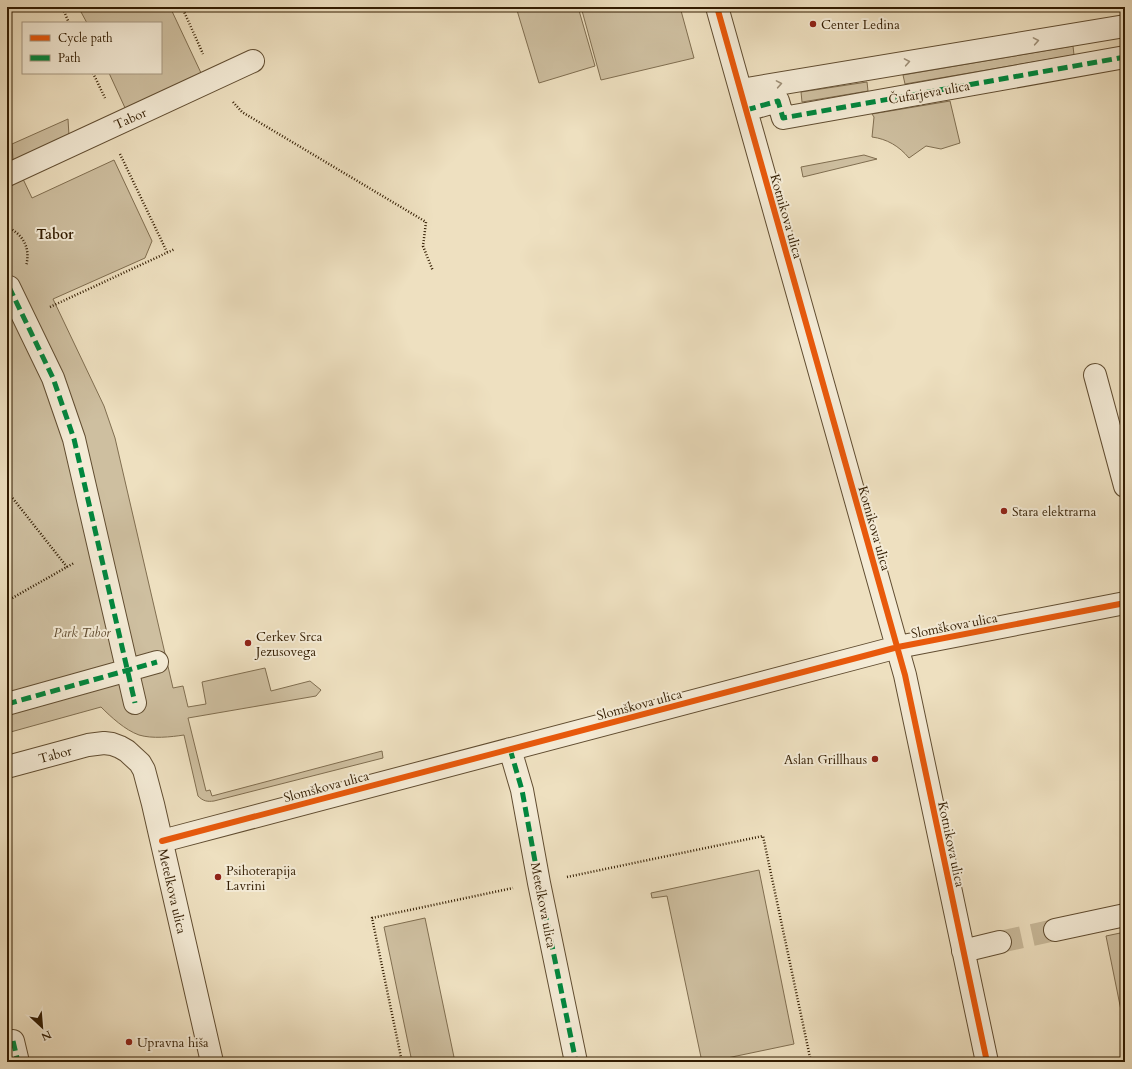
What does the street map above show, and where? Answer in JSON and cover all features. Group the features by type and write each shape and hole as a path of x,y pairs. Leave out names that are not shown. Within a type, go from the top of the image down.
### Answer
{"street":[{"name":"Kotnikova ulica","path":"717,7 898,647 907,683 987,1062"},
{"path":"743,100 1125,26"},
{"name":"Čufarjeva ulica","path":"743,100 778,101 783,118 1125,57"},
{"name":"Tabor","path":"7,175 253,61"},
{"path":"9,287 53,378 74,439 135,703"},
{"path":"1095,375 1125,486"},
{"name":"Slomškova ulica","path":"162,841 898,647 1125,603"},
{"path":"7,704 157,662"},
{"name":"Tabor","path":"7,767 88,745 104,743"},
{"name":"Metelkova ulica","path":"104,743 120,747 127,751 140,763 144,770 162,841 212,1062"},
{"name":"Metelkova ulica","path":"510,749 522,790 539,883 576,1062"},
{"path":"1055,930 1125,915"},
{"path":"963,950 1000,942"},
{"path":"13,1041 18,1062"}],"path":[{"path":"66,7 63,8 69,22"},
{"path":"182,7 215,79 242,112 426,222 423,246 433,271"},
{"path":"108,128 167,252"},
{"path":"7,227 16,231 22,238 27,251 28,260 21,277 9,287"},
{"path":"25,319 175,249"},
{"path":"7,491 67,567"},
{"path":"7,601 99,550"},
{"path":"402,1062 372,918 763,836 811,1062"}],"green space":[{"path":"91,7 170,7 202,75 126,110 109,74 162,74 162,22 86,22 81,12"},
{"path":"516,7 578,7 595,66 539,83"},
{"path":"581,7 680,7 694,58 601,80"},
{"path":"1073,46 1074,55 905,84 903,75"},
{"path":"867,82 868,91 802,102 801,92"},
{"path":"950,101 960,143 941,149 926,146 909,158 892,144 883,139 872,137 874,117 872,114"},
{"path":"68,119 69,136 13,161 12,144"},
{"path":"864,155 877,159 803,177 801,167"},
{"name":"Park Tabor","path":"114,160 152,241 145,258 53,299 104,406 115,438 173,688 183,686 188,707 206,704 202,682 265,668 271,691 310,681 321,690 316,696 188,718 206,791 210,790 212,796 382,751 383,758 209,801 203,800 198,796 184,735 156,737 139,735 123,727 101,707 7,733 7,187 23,179 32,198"},
{"path":"759,870 794,1044 702,1062 667,896 652,898 651,893"},
{"path":"425,918 455,1062 412,1062 384,927"},
{"path":"1125,932 1125,1030 1106,936"}],"tunnel":[{"path":"1000,942 1055,930"}],"marked path":[{"path":"746,110 778,101 783,118 1125,57"},
{"path":"9,287 53,378 74,439 135,703"},
{"path":"7,704 157,662"},
{"path":"510,749 522,790 539,883 576,1062"},
{"path":"13,1041 18,1062"}],"cycle path":[{"path":"717,7 905,675 987,1062"},
{"path":"162,841 898,647 1125,603"}],"place":[{"name":"Center Ledina","path":"813,24"},
{"name":"Stara elektrarna","path":"1004,511"},
{"name":"Cerkev Srca Jezusovega","path":"248,643"},
{"name":"Aslan Grillhaus","path":"875,759"},
{"name":"Psihoterapija Lavrini","path":"218,877"},
{"name":"Upravna hiša","path":"129,1042"}],"district":[{"name":"Tabor","path":"55,234"}]}
